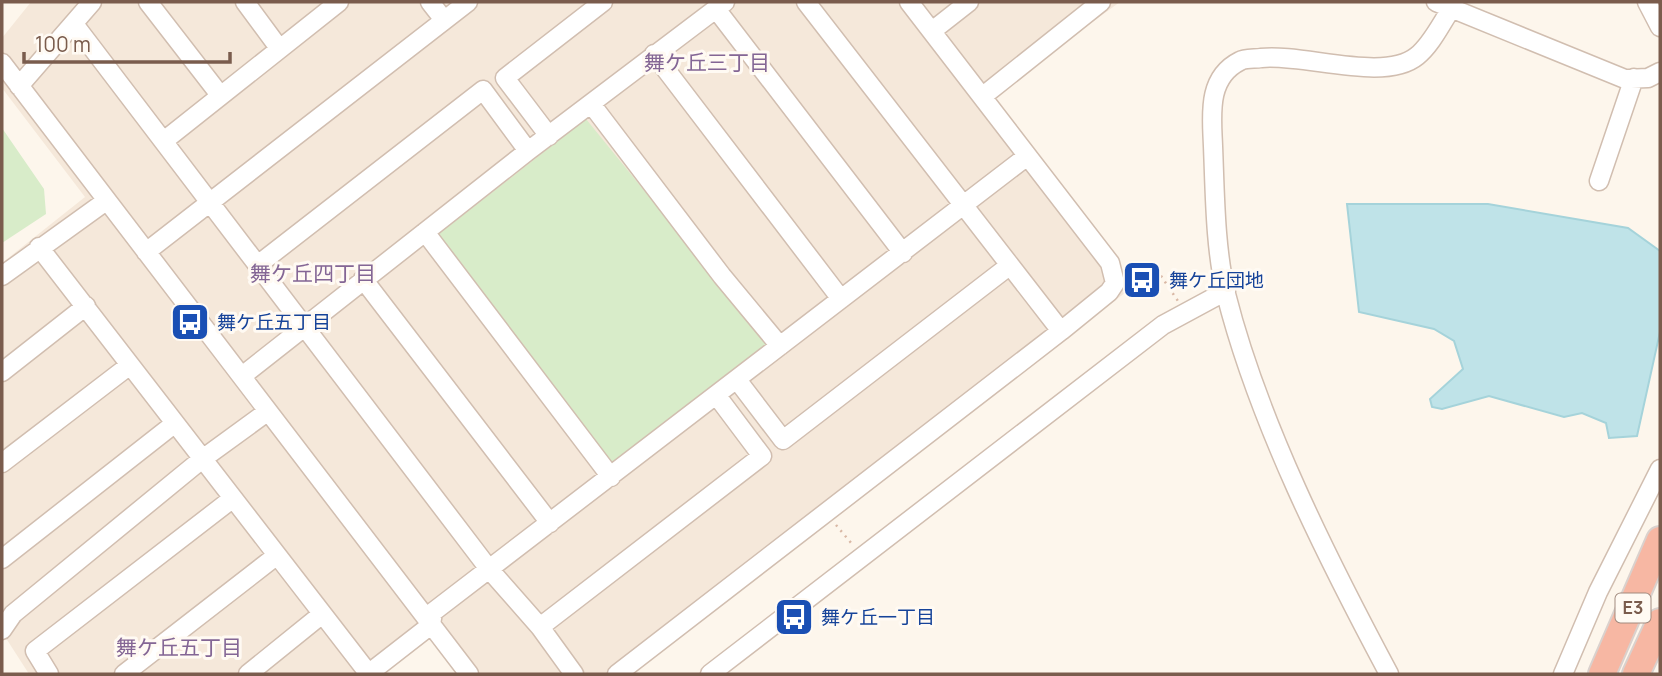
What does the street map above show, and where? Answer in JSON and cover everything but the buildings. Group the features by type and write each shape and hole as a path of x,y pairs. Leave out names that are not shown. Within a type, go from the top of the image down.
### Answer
{"highway":[{"name":"E3","path":"1602,674 1660,540"},
{"name":"E3","path":"1636,674 1660,622"}],"street":[{"path":"19,86 92,2"},
{"path":"148,2 220,96"},
{"path":"245,2 279,48"},
{"path":"165,139 338,2"},
{"path":"430,2 444,20"},
{"path":"146,252 468,2"},
{"path":"549,136 505,78 603,2"},
{"path":"806,2 1061,331"},
{"path":"617,674 1061,331 1109,292 1115,283 1110,263 909,2"},
{"path":"932,31 969,2"},
{"path":"983,96 1101,2"},
{"path":"1647,2 1660,27"},
{"path":"242,376 304,324 528,150 592,105 654,54 721,5 903,253"},
{"path":"1389,674 1307,513 1245,358 1226,291 1212,181 1209,112 1215,90 1227,72 1240,61 1276,56 1393,67 1418,55 1444,5 1625,79 1648,78 1660,72"},
{"path":"74,24 165,139 209,201 489,569 540,627 574,674"},
{"path":"654,54 841,299"},
{"path":"2,63 469,674"},
{"path":"1599,181 1634,78"},
{"path":"259,264 483,90 528,150"},
{"path":"592,105 722,276 780,346"},
{"path":"38,247 368,674 431,625 433,612 1027,157"},
{"path":"2,276 38,247 106,201"},
{"path":"425,232 611,477"},
{"path":"738,381 783,440 1009,266"},
{"path":"363,279 550,523"},
{"path":"710,674 1163,324 1226,291"},
{"path":"2,372 86,306"},
{"path":"2,463 130,365"},
{"path":"540,627 762,456 718,396"},
{"path":"2,630 13,614 201,460 267,412"},
{"path":"2,559 174,424"},
{"path":"1563,674 1598,592 1660,469"},
{"path":"49,674 35,651 232,499"},
{"path":"124,674 275,556"},
{"path":"248,674 321,615"}],"path":[{"path":"1157,270 1186,312"},
{"path":"827,513 862,558"}],"shaded area":[{"path":"31,2 1120,2 990,96 1134,286 623,674 461,674 432,636 383,674 29,674 2,632 2,263 85,197 2,88 2,38"}],"green space":[{"path":"586,119 769,344 613,463 435,237"},
{"path":"2,128 44,189 46,214 2,243"}],"water":[{"path":"1347,204 1488,204 1628,228 1660,251 1660,332 1637,436 1609,438 1606,423 1582,413 1564,417 1489,396 1442,409 1432,407 1430,399 1463,369 1454,341 1434,329 1359,312"}],"place":[{"name":"舞ケ丘団地","path":"1142,280"},
{"name":"舞ケ丘五丁目","path":"190,322"},
{"name":"舞ケ丘一丁目","path":"794,617"}],"district":[{"name":"舞ケ丘三丁目","path":"707,63"},
{"name":"舞ケ丘四丁目","path":"313,274"},
{"name":"舞ケ丘五丁目","path":"179,648"}]}
